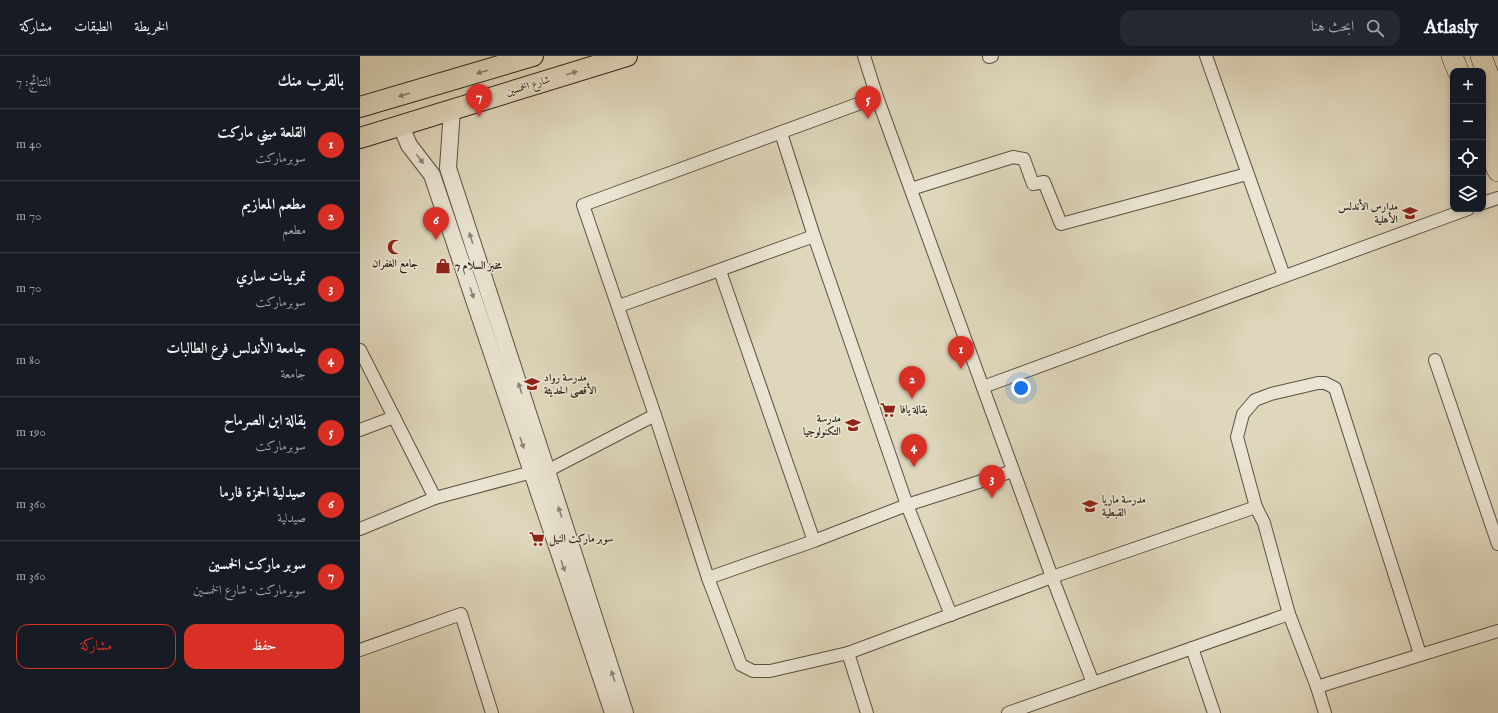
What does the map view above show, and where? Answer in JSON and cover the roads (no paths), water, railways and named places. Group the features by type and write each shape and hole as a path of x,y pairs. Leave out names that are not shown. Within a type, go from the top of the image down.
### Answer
{"highway":[{"path":"1452,56 1457,68"},
{"path":"1469,56 1473,68"},
{"path":"1482,56 1498,102"},
{"path":"1495,56 1498,64"},
{"path":"1486,102 1498,135"},
{"path":"1486,140 1498,172"}],"main road":[{"name":"شارع الخمسين","path":"360,138 628,56"},
{"path":"360,107 442,84 524,57"},
{"path":"442,84 452,109"}],"street":[{"path":"864,56 877,97 1013,471 1093,683"},
{"path":"1206,56 1284,276"},
{"path":"877,97 781,134 583,205 619,306 708,578 741,665 753,671 770,671 848,653 1052,577 1256,507"},
{"path":"452,109 448,168 613,713"},
{"path":"401,126 409,145 432,176 539,471"},
{"path":"781,134 814,236 907,505 951,615"},
{"path":"911,190 1013,157 1024,158 1033,184 1044,182 1061,224 1247,174"},
{"path":"1486,203 1498,198"},
{"path":"983,387 1460,212"},
{"path":"619,306 814,236"},
{"path":"720,271 814,541"},
{"path":"360,350 435,498"},
{"path":"1434,360 1498,544"},
{"path":"1325,713 1317,687 1289,614 1264,523 1256,507 1237,437 1243,414 1255,400 1271,394 1318,382 1325,383 1335,388 1420,654"},
{"path":"360,529 435,498 539,471 655,415"},
{"path":"360,430 394,417"},
{"path":"708,578 814,541 907,505 1013,471"},
{"path":"562,542 625,713"},
{"path":"360,650 461,614 492,713"},
{"path":"1008,713 1289,614"},
{"path":"1317,687 1498,630"},
{"path":"1192,648 1214,713"},
{"path":"848,653 867,713"}],"place":[{"name":"سوبر ماركت الخمسين","path":"479,117"},
{"name":"بقالة ابن الصرماح","path":"868,119"},
{"name":"مدارس الأندلس الأهلية","path":"1410,213"},
{"name":"صيدلية الحمزة فارما","path":"436,240"},
{"name":"جامع الغفران","path":"395,247"},
{"name":"مخبز السلام 7","path":"443,266"},
{"name":"القلعة ميني ماركت","path":"961,369"},
{"name":"مدرسة رواد الأقصى الحديثة","path":"532,384"},
{"name":"مطعم المعازيم","path":"912,399"},
{"name":"بقالة يافا","path":"888,410"},
{"name":"مدرسة التكنولوجيا","path":"853,425"},
{"name":"جامعة الأندلس فرع الطالبات","path":"914,467"},
{"name":"تموينات ساري","path":"992,498"},
{"name":"مدرسة ماريا القبطية","path":"1090,506"},
{"name":"سوبر ماركت النيل","path":"537,539"}]}
